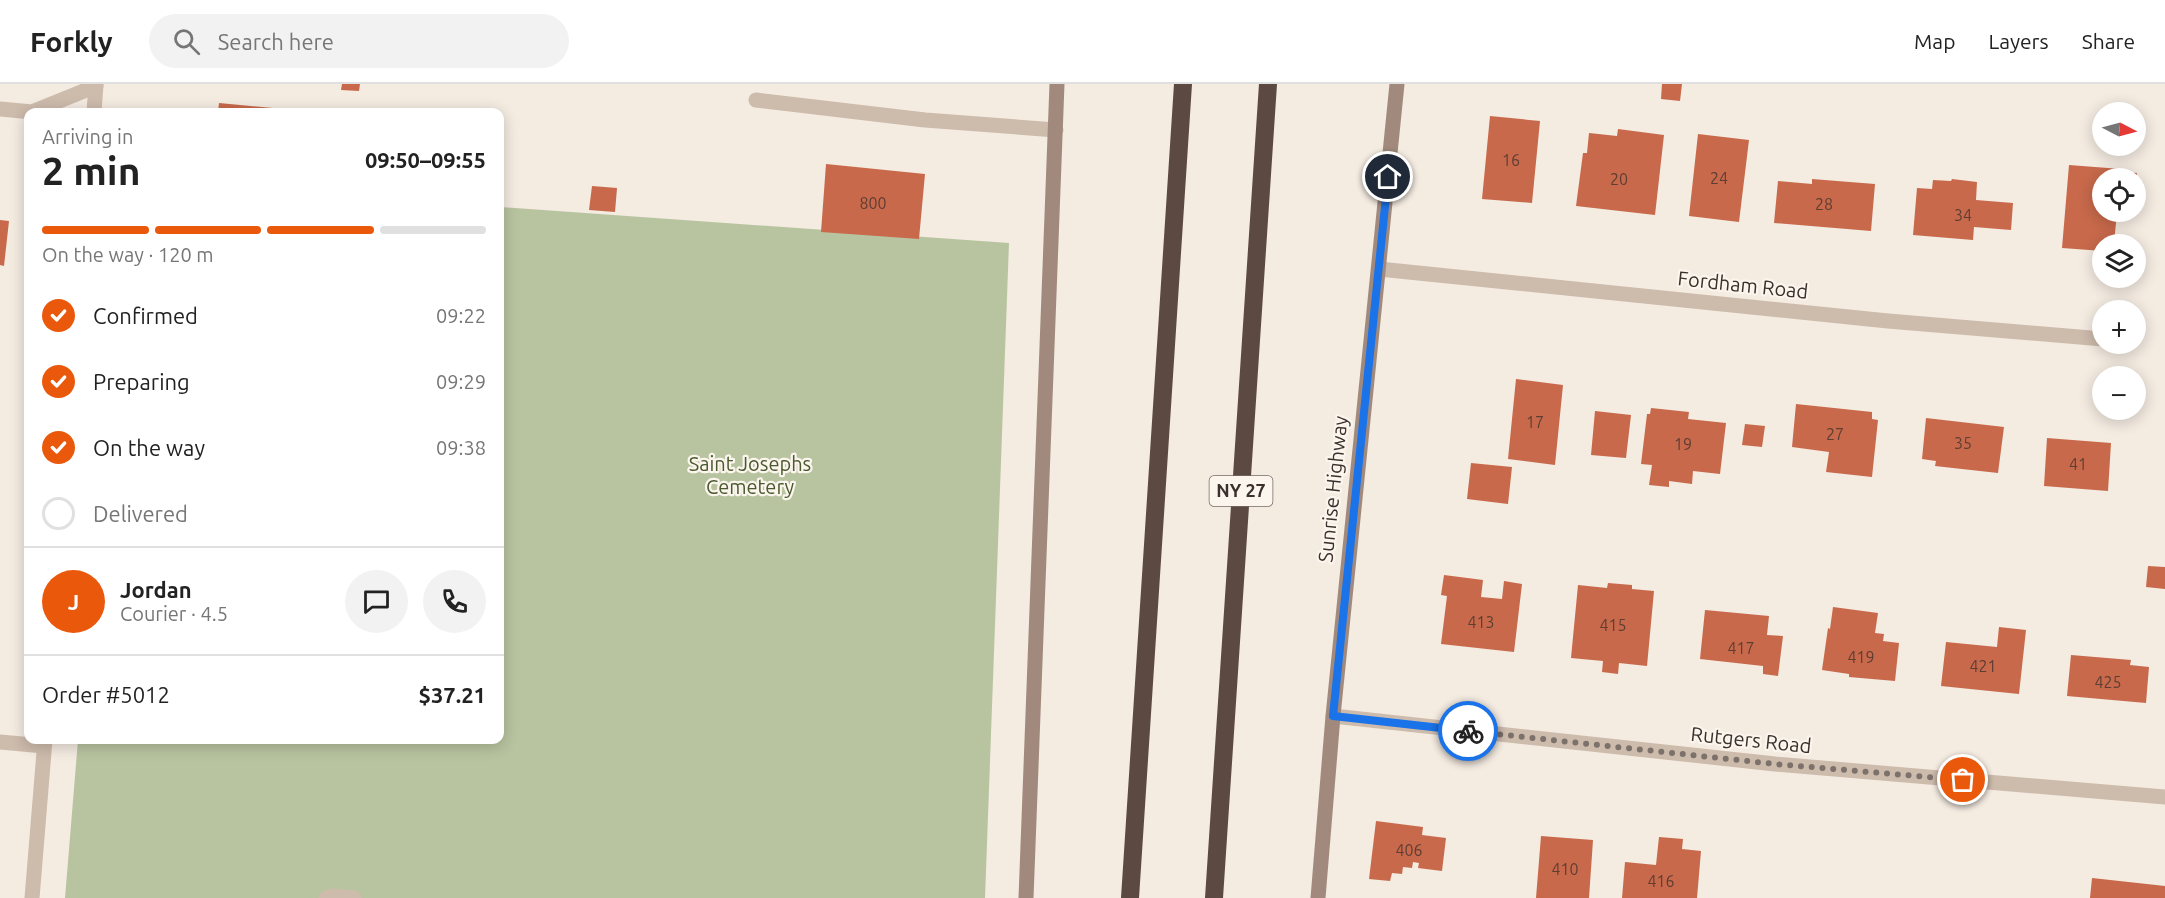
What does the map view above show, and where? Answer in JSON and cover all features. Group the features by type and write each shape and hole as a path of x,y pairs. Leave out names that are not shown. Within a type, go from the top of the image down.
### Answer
{"highway":[{"path":"1130,898 1183,84"},
{"name":"NY 27","path":"1214,898 1268,84"}],"main road":[{"path":"1026,898 1057,84"},
{"name":"Sunrise Highway","path":"1318,898 1333,716 1397,84"}],"street":[{"path":"41,108 96,85 94,108"},
{"path":"756,100 925,120 1056,130"},
{"path":"0,109 24,111"},
{"name":"Fordham Road","path":"1379,269 1888,321 2092,338"},
{"name":"Rutgers Road","path":"1333,716 1775,764 2165,797"},
{"path":"0,742 24,743"},
{"path":"32,898 44,744"},
{"path":"326,898 332,896 354,898"}],"green space":[{"name":"Saint Josephs Cemetery","path":"504,207 1009,243 985,898 65,898 78,744 504,744"}],"building":[{"path":"342,84 360,84 359,91 341,90"},
{"path":"1662,84 1682,84 1680,101 1661,99"},
{"path":"219,103 273,108 218,108"},
{"path":"1490,116 1540,121 1532,203 1482,199"},
{"path":"1618,129 1664,135 1655,215 1576,206 1583,153 1587,153 1589,133 1617,136"},
{"path":"1698,134 1749,140 1739,222 1689,216"},
{"path":"826,164 925,174 919,239 821,232"},
{"path":"2069,165 2108,168 2092,168 2092,222 2116,222 2115,234 2092,234 2092,250 2062,248"},
{"path":"1812,179 1875,184 1871,231 1774,223 1778,181 1812,184"},
{"path":"1952,179 1977,182 1976,200 2013,203 2011,230 1974,227 1973,240 1913,235 1917,188 1932,189 1933,180 1951,181"},
{"path":"592,186 617,188 615,212 589,210"},
{"path":"0,220 9,221 4,266 0,265"},
{"path":"1516,379 1563,385 1555,465 1508,459"},
{"path":"1796,404 1872,412 1872,419 1878,420 1872,477 1826,472 1829,452 1792,447"},
{"path":"1651,408 1689,412 1688,419 1726,423 1720,474 1693,471 1692,484 1669,481 1669,487 1649,485 1652,465 1641,464 1647,414 1650,414"},
{"path":"1595,411 1631,415 1626,458 1591,455"},
{"path":"1926,418 2004,427 1998,473 1935,466 1936,461 1922,459"},
{"path":"1745,424 1765,426 1762,447 1742,445"},
{"path":"2047,438 2111,443 2108,491 2044,486"},
{"path":"1471,463 1512,467 1508,504 1467,499"},
{"path":"2148,566 2165,567 2165,589 2146,587"},
{"path":"1444,575 1483,580 1481,597 1502,599 1504,581 1522,584 1514,652 1441,644 1447,596 1441,595"},
{"path":"1608,583 1632,585 1632,589 1654,591 1647,666 1619,663 1618,674 1602,672 1603,661 1571,658 1578,585 1607,588"},
{"path":"1833,607 1878,613 1875,633 1884,634 1883,641 1899,643 1895,681 1849,677 1849,674 1822,670"},
{"path":"1705,610 1769,616 1767,635 1783,636 1778,676 1763,674 1763,666 1700,659"},
{"path":"1999,627 2026,630 2019,694 1941,686 1946,642 1997,647"},
{"path":"2071,655 2131,660 2130,665 2149,667 2146,703 2067,696"},
{"path":"1376,821 1423,827 1422,835 1446,838 1442,871 1418,868 1419,863 1413,862 1412,868 1403,867 1402,874 1392,873 1390,881 1369,879"},
{"path":"1541,836 1593,840 1589,898 1536,898"},
{"path":"1659,837 1683,839 1682,849 1701,851 1697,898 1622,898 1625,862 1656,865"},
{"path":"2092,878 2165,886 2165,898 2090,898"}],"way so far":[{"path":"1468,731 1775,764 1963,780"}],"route":[{"path":"1388,177 1333,716 1468,731"}]}
